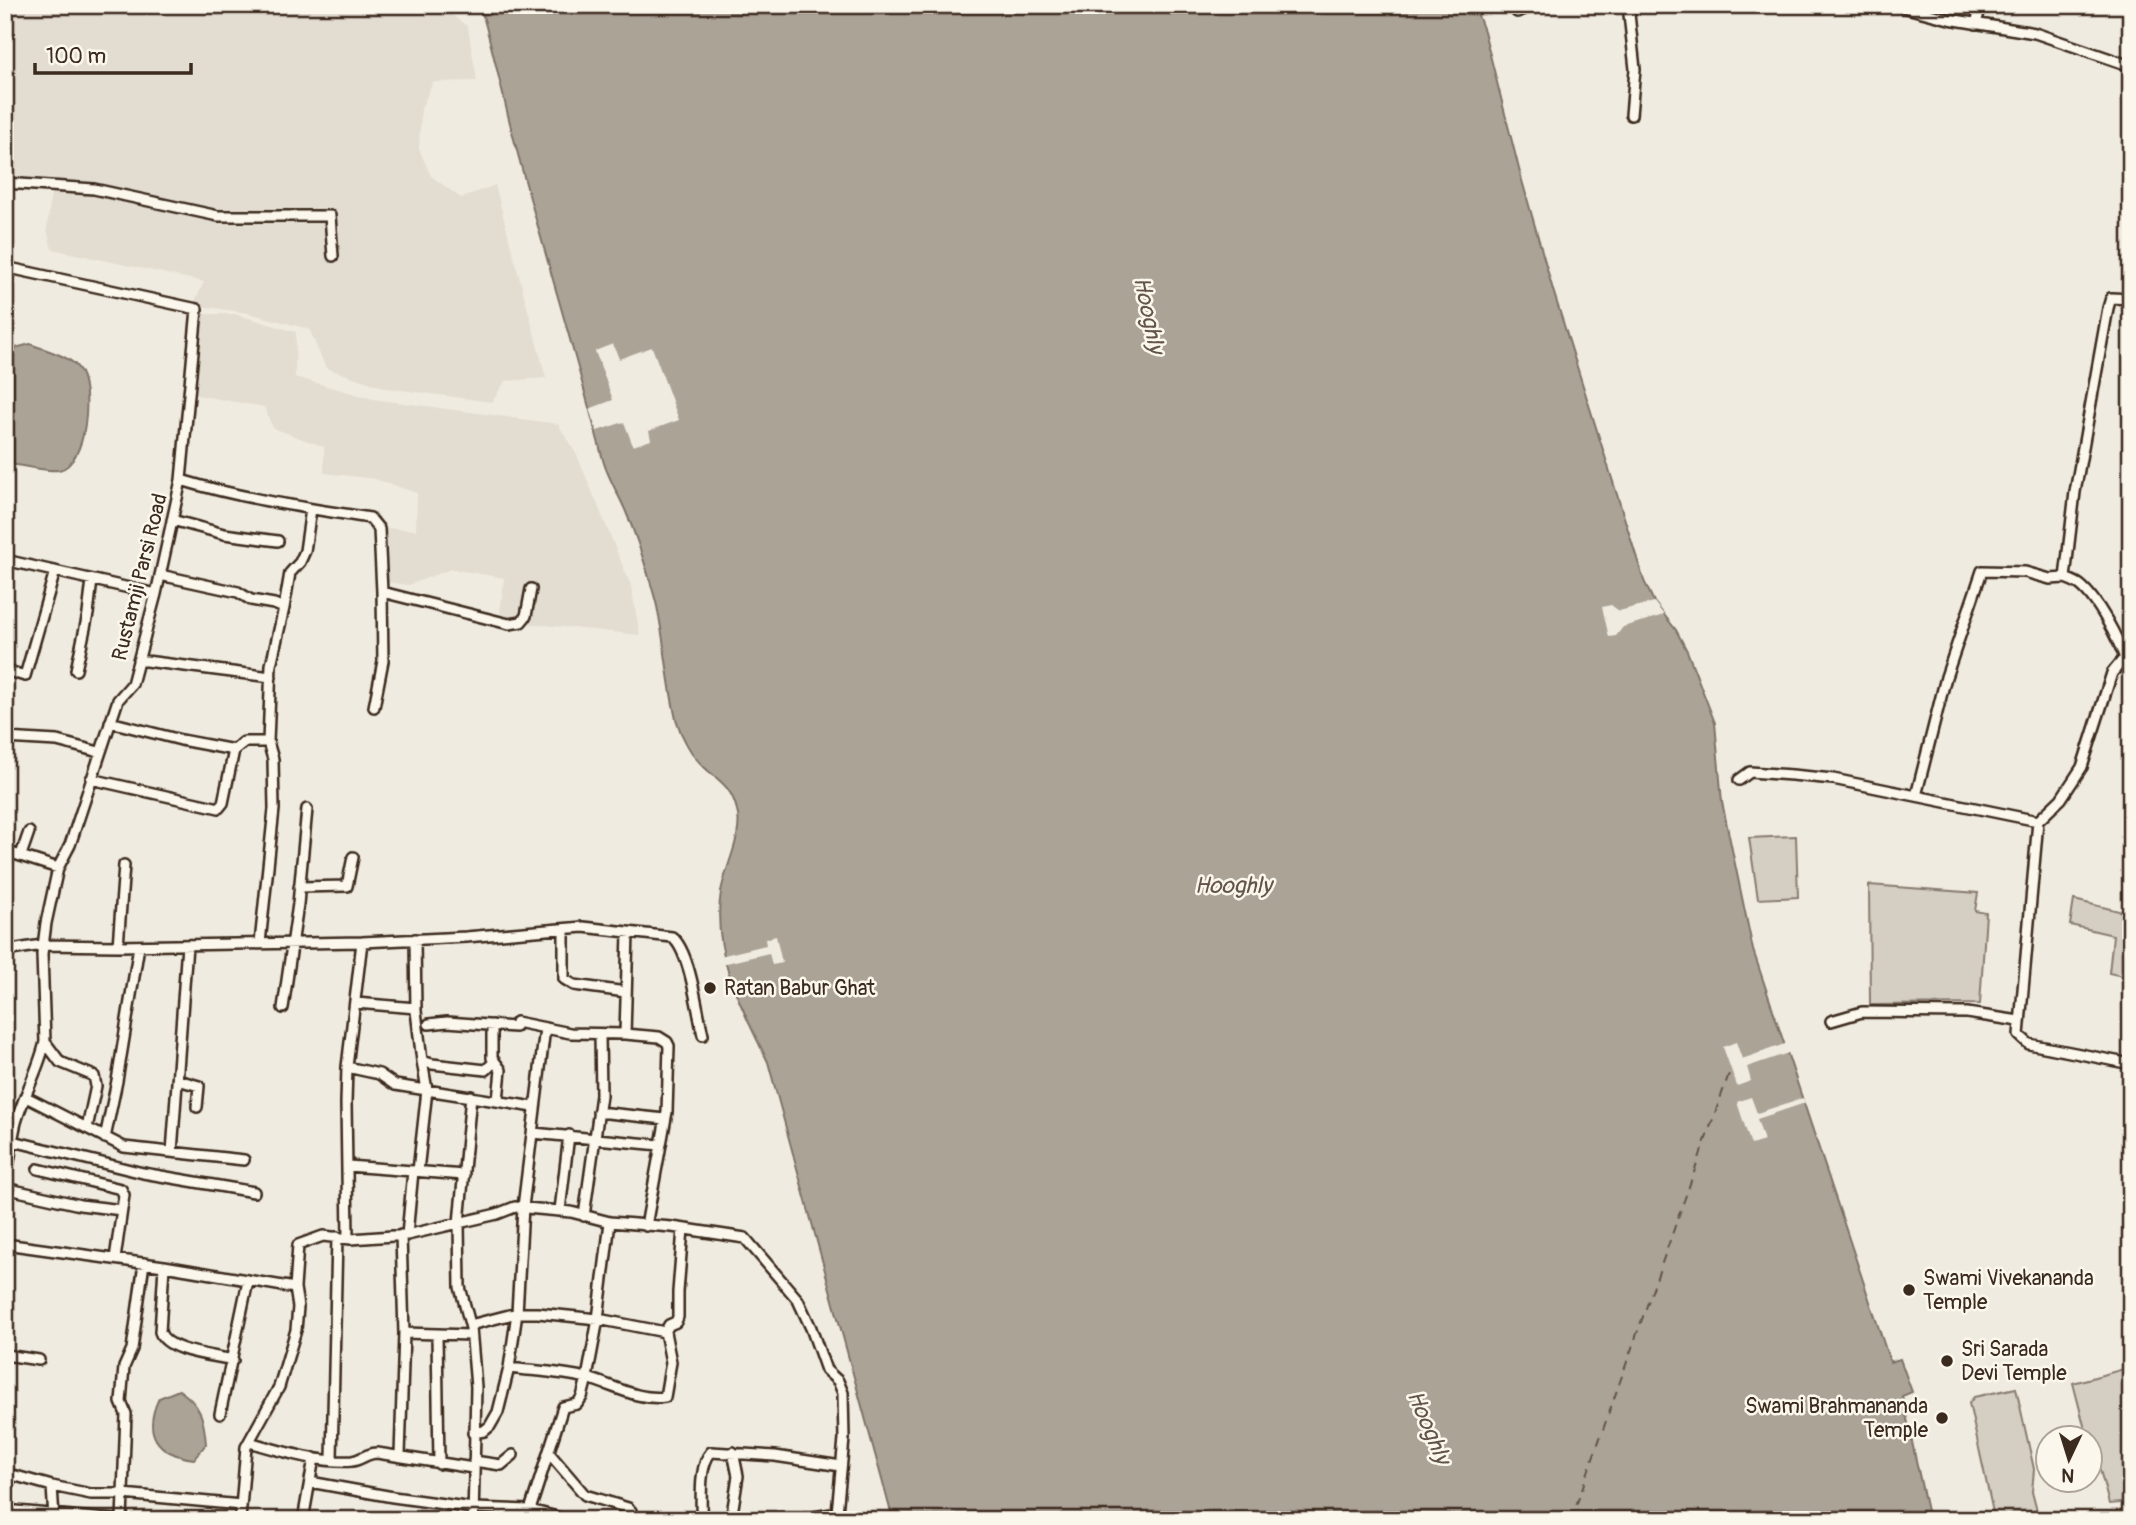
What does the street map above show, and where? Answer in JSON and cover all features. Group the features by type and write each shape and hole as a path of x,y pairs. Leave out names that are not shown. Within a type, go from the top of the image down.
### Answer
{"street":[{"path":"1517,12 1536,5"},
{"path":"1628,5 1635,69 1631,115"},
{"path":"1895,5 1976,24 2035,33 2131,66"},
{"path":"1976,24 1981,5"},
{"path":"5,183 94,189 218,216 330,216 333,256"},
{"name":"Rustamji Parsi Road","path":"5,267 197,309 181,480 156,594 132,684 118,700 90,779 71,845 58,868 42,945 45,1037"},
{"path":"2065,578 2075,492 2108,308 2111,298 2131,299"},
{"path":"181,480 219,491 370,518 379,529 382,593 383,661 374,707"},
{"path":"260,943 274,809 273,759 268,742 272,657 290,573 305,551 311,509"},
{"path":"172,520 224,534 278,541"},
{"path":"5,560 156,594"},
{"path":"5,670 25,676 55,571"},
{"path":"1916,796 1945,677 1982,571 2025,572 2050,579 2065,578 2081,586 2118,637 2129,662"},
{"path":"160,575 238,592 251,600 284,608"},
{"path":"75,670 88,614 92,580"},
{"path":"382,593 509,624 521,622 526,616 531,589"},
{"path":"138,660 271,677"},
{"path":"2129,662 2122,661 2112,673 2082,767 2061,799 2038,821 2019,1035 2029,1044 2131,1064"},
{"path":"110,722 234,750"},
{"path":"5,738 57,741 99,752"},
{"path":"90,779 219,808 223,803 234,750 244,742 268,742"},
{"path":"1739,780 1750,772 1833,779 2038,821"},
{"path":"283,1008 307,809"},
{"path":"21,855 29,832"},
{"path":"5,851 58,868"},
{"path":"299,887 347,886 353,857"},
{"path":"118,946 124,865"},
{"path":"5,951 42,945 362,942 583,927 672,937 679,942 703,1035"},
{"path":"564,929 564,979 574,985 626,992"},
{"path":"625,1034 628,933"},
{"path":"400,1455 404,1235 427,1090 416,1008 415,939"},
{"path":"348,1238 347,1067 362,942"},
{"path":"172,1152 187,945"},
{"path":"105,1138 139,946"},
{"path":"356,1003 416,1008"},
{"path":"1830,1021 1861,1012 1967,1013 2019,1021"},
{"path":"429,1024 516,1025 600,1035 659,1037 667,1042 665,1119 646,1226"},
{"path":"492,1025 494,1062 501,1070 498,1100"},
{"path":"473,1433 484,1431 490,1426 498,1412 509,1368 517,1313 523,1207 545,1028"},
{"path":"584,1216 601,1095 600,1035"},
{"path":"5,1177 16,1118 26,1097 45,1037"},
{"path":"45,1037 60,1062 94,1076 96,1087 86,1128"},
{"path":"422,1061 486,1070 494,1062"},
{"path":"347,1067 379,1074 392,1084 534,1107"},
{"path":"178,1080 199,1086 197,1107"},
{"path":"471,1096 459,1223 460,1287 471,1332 476,1387 473,1520"},
{"path":"26,1097 124,1147 244,1160"},
{"path":"598,1112 665,1119"},
{"path":"5,1116 16,1118"},
{"path":"534,1133 660,1145"},
{"path":"560,1210 569,1135"},
{"path":"13,1141 143,1173 254,1192"},
{"path":"348,1166 464,1175"},
{"path":"38,1169 121,1189 124,1195 115,1259"},
{"path":"5,1188 80,1205 122,1210"},
{"path":"240,1520 246,1447 279,1387 296,1330 299,1307 295,1287 298,1245 323,1236 348,1238 404,1235 497,1214 515,1207 560,1210 610,1222 745,1238 798,1300 826,1370 838,1381 843,1393 839,1516 797,1520"},
{"path":"530,1510 563,1407 577,1404 582,1397 598,1319 610,1222"},
{"path":"509,1368 587,1378 620,1391 665,1397 671,1362 665,1332 678,1317 683,1229"},
{"path":"332,1459 337,1237"},
{"path":"5,1244 295,1287"},
{"path":"5,1510 54,1518 120,1520 126,1414 121,1402 124,1367 133,1344 144,1263"},
{"path":"164,1266 160,1332 163,1340 173,1346 233,1360"},
{"path":"220,1414 248,1281"},
{"path":"471,1332 474,1324 517,1313 598,1319 665,1332"},
{"path":"404,1333 437,1335 471,1332"},
{"path":"437,1335 439,1464"},
{"path":"5,1355 39,1360"},
{"path":"249,1443 314,1458 354,1461 370,1453 400,1455 439,1464 501,1465 513,1455"},
{"path":"701,1520 705,1460 714,1451 841,1466"},
{"path":"731,1520 738,1476 733,1452"},
{"path":"549,1453 585,1495 628,1508 633,1520"},
{"path":"303,1520 314,1458"},
{"path":"5,1473 91,1493 241,1505"},
{"path":"310,1482 472,1508 530,1510 569,1520"},
{"path":"52,1486 54,1518"}],"shaded area":[{"path":"5,5 446,5 448,12 468,27 477,81 433,82 421,109 419,149 431,176 461,198 495,185 546,378 505,381 492,402 386,388 326,368 309,329 248,313 193,305 204,282 52,249 47,229 52,183 5,178"},
{"path":"202,314 235,314 296,332 295,377 373,399 558,424 577,455 631,586 640,635 515,622 500,613 504,578 451,569 408,585 385,582 385,528 416,530 417,493 375,479 324,473 324,447 273,428 264,407 196,395"},
{"path":"1796,836 1798,897 1758,899 1749,838"},
{"path":"1869,885 1978,893 1975,911 1986,913 1980,1004 1870,1005"},
{"path":"2074,900 2131,914 2131,978 2109,973 2113,935 2070,925"},
{"path":"2131,1367 2131,1502 2109,1504 2104,1485 2104,1424 2084,1424 2073,1383"},
{"path":"2016,1388 2034,1469 2032,1492 2037,1511 1994,1517 1969,1403 1974,1397"}],"water":[{"name":"Hooghly","path":"480,5 1474,5 1484,31 1553,290 1644,581 1654,602 1676,630 1687,651 1715,723 1722,802 1753,950 1890,1362 1900,1359 1912,1392 1902,1396 1929,1520 893,1520 768,1062 739,1001 720,937 721,892 738,830 735,802 728,790 691,751 676,719 656,602 635,534 603,460 519,158"},
{"path":"30,344 56,353 74,364 83,378 86,391 82,441 69,465 59,470 5,463 5,358 11,349"},
{"path":"179,1390 197,1407 204,1427 206,1444 194,1459 162,1447 153,1432 152,1422 159,1398"}],"pier":[{"path":"613,344 619,359 652,347 679,420 649,431 651,440 633,446 624,422 597,431 589,409 613,400 595,351"},
{"path":"1654,602 1664,615 1623,627 1616,636 1609,637 1602,607 1611,605 1619,611"},
{"path":"776,936 782,963 772,965 769,953 722,964 720,956 766,945 765,939"},
{"path":"1736,1042 1742,1059 1788,1043 1791,1052 1747,1067 1751,1081 1737,1086 1723,1047"},
{"path":"1751,1097 1757,1113 1803,1098 1805,1103 1757,1119 1764,1141 1751,1145 1737,1102"}],"ferry route":[{"path":"1571,1520 1731,1068"}],"place":[{"name":"Ratan Babur Ghat","path":"710,988"},
{"name":"Swami Vivekananda Temple","path":"1909,1290"},
{"name":"Sri Sarada Devi Temple","path":"1947,1361"},
{"name":"Swami Brahmananda Temple","path":"1942,1418"}]}
